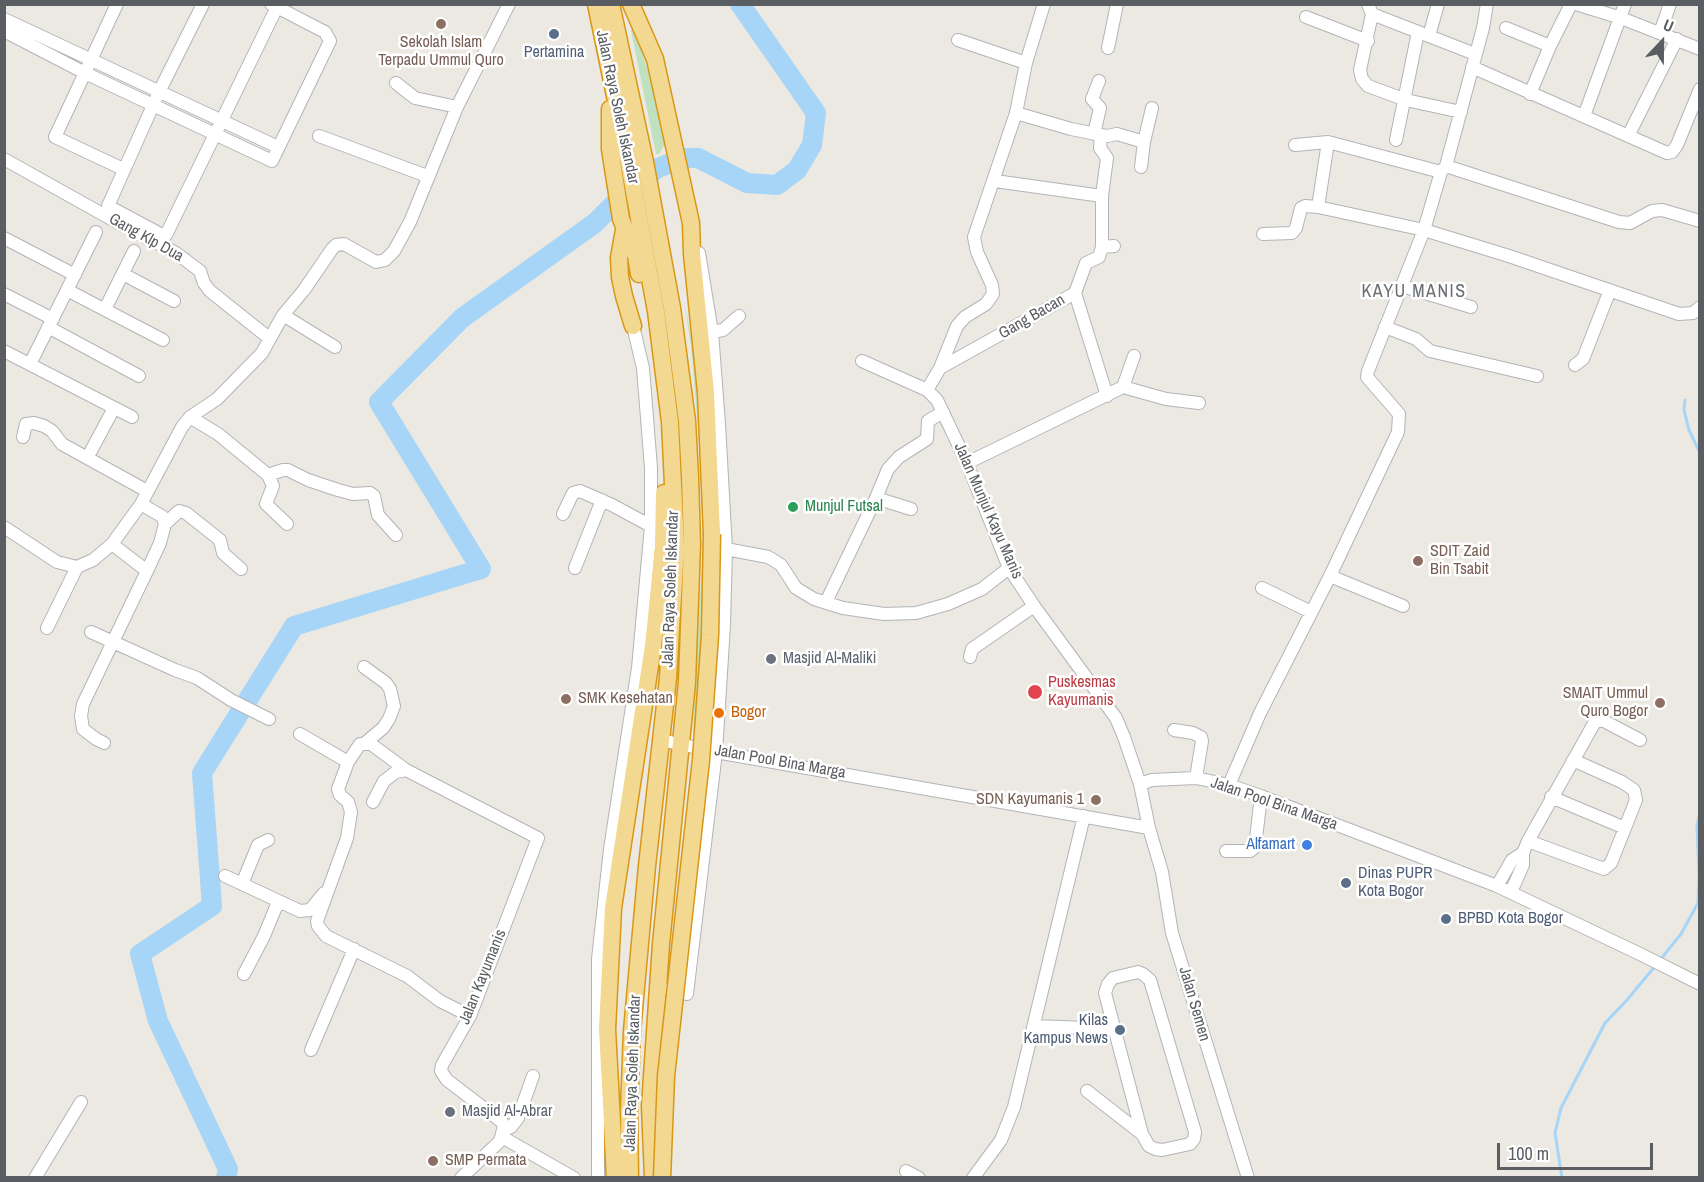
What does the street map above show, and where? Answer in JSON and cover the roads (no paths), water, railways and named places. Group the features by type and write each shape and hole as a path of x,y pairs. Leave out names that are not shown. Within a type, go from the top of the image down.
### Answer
{"highway":[{"name":"Jalan Raya Soleh Iskandar","path":"596,4 609,66 637,163"},
{"name":"Jalan Raya Soleh Iskandar","path":"611,4 637,163 682,372 690,477 692,544 687,682 664,910 650,1106 652,1178"},
{"path":"631,4 655,59 691,221 692,254 706,392 712,534 710,635 702,749 666,1076 662,1178"},
{"path":"609,66 612,168 623,224 636,256 654,352 664,478 663,549 653,646 613,908 607,1029 615,1178"},
{"name":"Jalan Raya Soleh Iskandar","path":"630,1178 628,1111 632,1031 673,620 675,526 670,423 656,311 648,220"},
{"path":"623,224 619,258 620,277 633,326"}],"street":[{"path":"117,4 55,137 123,169"},
{"path":"4,31 85,73 153,105 216,134 272,161 330,41 325,32 274,6 216,134 164,236 108,206 123,169 153,105 159,92 203,4"},
{"path":"4,526 57,562 77,567 93,560 112,544 141,504 182,427 190,417 217,399 242,376 262,353 283,315 304,290 336,244 351,247 376,262 385,260 394,251 410,222 457,107 509,4"},
{"path":"927,390 940,368 957,326 965,317 986,304 993,294 992,285 977,252 974,237 1016,113 1026,63 1044,4"},
{"path":"1396,140 1424,34 1438,4"},
{"path":"1229,784 1260,713 1330,576 1398,432 1399,414 1367,377 1368,371 1424,230 1461,112 1475,54 1484,28 1487,4"},
{"path":"1584,116 1625,4"},
{"path":"1660,33 1670,4"},
{"path":"1108,48 1117,5"},
{"path":"1530,94 1570,5 1621,18 1700,49"},
{"path":"1461,112 1406,100 1368,86 1362,79 1360,70 1368,41 1370,9 1475,54"},
{"path":"1306,17 1368,41"},
{"path":"4,19 278,147"},
{"path":"1506,28 1550,46"},
{"path":"1628,136 1677,39"},
{"path":"958,40 1026,63"},
{"path":"1472,67 1662,151 1672,152 1699,92"},
{"path":"994,181 1102,196 1107,158 1100,148 1098,135 1100,108 1092,99 1099,81"},
{"path":"396,83 415,98 457,107"},
{"path":"1141,166 1152,108"},
{"path":"1016,113 1071,129 1098,135 1122,134 1144,142"},
{"path":"319,136 427,176"},
{"path":"1318,207 1328,142"},
{"path":"1295,145 1328,142 1443,169 1619,222 1630,223 1657,210 1698,218"},
{"name":"Gang Klp Dua","path":"4,159 176,253 200,271 210,291 269,338"},
{"name":"Gang Bacan","path":"940,368 1075,292 1086,263 1099,257 1108,246 1102,196"},
{"path":"1263,234 1292,233 1296,228 1301,208 1318,207 1424,230 1509,256 1679,314 1694,313 1700,307"},
{"path":"659,986 687,994 716,752 722,670 726,549 712,332 691,221"},
{"path":"30,364 96,232"},
{"path":"4,237 75,275"},
{"path":"105,309 134,251"},
{"path":"123,274 174,301"},
{"path":"1402,286 1471,307"},
{"path":"67,290 163,340"},
{"path":"1575,365 1583,359 1610,290"},
{"path":"1075,292 1107,396"},
{"path":"4,294 139,376"},
{"path":"283,315 335,347"},
{"path":"712,332 723,330 739,316"},
{"path":"598,1178 598,959 610,849 638,668 651,526 651,468 643,368 633,326"},
{"path":"1385,327 1416,339 1430,351 1537,376"},
{"path":"4,351 132,417"},
{"path":"967,463 1123,387 1134,356"},
{"name":"Jalan Munjul Kayu Manis","path":"862,361 927,390 933,395 967,463 1009,568 1116,718 1140,784"},
{"path":"1123,387 1166,399 1199,403"},
{"path":"91,451 114,408"},
{"path":"825,602 888,469 898,457 927,439 928,422 943,412"},
{"path":"190,417 218,434 268,475 273,486 266,504 287,524"},
{"path":"23,437 26,424 44,426 52,431 62,444 147,491"},
{"path":"268,475 288,470 308,480 338,490 353,494 370,493 374,496 378,515 396,535"},
{"path":"563,514 573,493 580,491 651,526"},
{"path":"876,498 911,509"},
{"path":"575,568 602,500"},
{"path":"104,743 96,740 83,729 82,704 160,543 165,524 163,517 141,504"},
{"path":"165,524 179,511 186,513 220,540 223,553 241,569"},
{"path":"112,544 147,571"},
{"path":"726,549 768,557 781,565 796,588 814,599 865,612 884,614 916,613 967,597 982,589 1009,568"},
{"path":"47,628 77,567"},
{"path":"1330,576 1403,606"},
{"path":"1262,588 1311,612"},
{"path":"970,657 972,650 1034,606"},
{"path":"91,632 197,678 231,700 263,716"},
{"path":"364,667 390,689 393,706 389,720 383,728 365,743 360,744 348,762 338,789 351,807 351,812 347,838 317,921 318,926 326,936 407,976 440,1001 471,1016"},
{"path":"1511,892 1523,865 1523,854 1528,841 1551,797 1598,719 1640,740"},
{"path":"1174,730 1194,733 1201,737 1196,778"},
{"path":"300,734 348,762"},
{"name":"Jalan Pool Bina Marga","path":"661,740 716,752 1149,828"},
{"path":"365,743 371,744 406,770"},
{"path":"1528,841 1604,869 1611,863 1636,800 1634,790 1622,782 1573,760"},
{"path":"373,802 384,781 396,772 406,770"},
{"name":"Jalan Kayumanis","path":"406,770 538,838 471,1016 441,1071 447,1080 502,1122 503,1133"},
{"name":"Jalan Pool Bina Marga","path":"1140,784 1152,780 1196,778 1229,784 1497,886 1700,984"},
{"path":"1140,784 1149,828"},
{"path":"1226,851 1250,851 1255,847 1261,796"},
{"path":"1551,797 1625,828"},
{"path":"973,1178 1001,1140 1011,1119 1084,816"},
{"name":"Jalan Semen","path":"1149,828 1162,872 1172,933 1248,1178"},
{"path":"242,884 258,845 268,840"},
{"path":"1497,886 1512,860 1523,854"},
{"path":"225,876 278,902 306,912 328,889"},
{"path":"244,974 264,936 278,902"},
{"path":"311,1050 354,949"},
{"path":"1138,972 1143,974 1150,980 1195,1135 1190,1144 1162,1150 1149,1146 1142,1134 1114,1029 1105,993 1108,984 1113,978 1138,972"},
{"path":"1034,1026 1114,1029"},
{"path":"461,1178 496,1145 503,1133 518,1118 533,1076"},
{"path":"1087,1091 1142,1134"},
{"path":"35,1178 81,1102"},
{"path":"503,1133 574,1178"},
{"path":"906,1171 919,1178"}],"waterway":[{"path":"226,1178 228,1169 158,1021 140,954 212,906 202,773 294,626 481,569 379,402 462,318 595,223 629,189 658,168 683,158 698,158 747,183 777,185 797,170 812,145 816,113 740,4"},
{"path":"1685,400 1684,410 1689,430 1700,453"},
{"path":"1660,960 1681,934 1698,903 1697,826 1700,811"},
{"path":"1562,1178 1555,1133 1561,1108 1605,1023 1656,965"}],"place":[{"name":"Sekolah Islam Terpadu Ummul Quro","path":"441,24"},
{"name":"Pertamina","path":"554,34"},
{"name":"Munjul Futsal","path":"793,507"},
{"name":"SDIT Zaid Bin Tsabit","path":"1418,561"},
{"name":"Masjid Al-Maliki","path":"771,659"},
{"name":"Puskesmas Kayumanis","path":"1035,692"},
{"name":"SMK Kesehatan","path":"566,699"},
{"name":"SMAIT Ummul Quro Bogor","path":"1660,703"},
{"name":"Bogor","path":"719,713"},
{"name":"SDN Kayumanis 1","path":"1096,800"},
{"name":"Alfamart","path":"1307,845"},
{"name":"Dinas PUPR Kota Bogor","path":"1346,883"},
{"name":"BPBD Kota Bogor","path":"1446,919"},
{"name":"Kilas Kampus News","path":"1120,1030"},
{"name":"Masjid Al-Abrar","path":"450,1112"},
{"name":"SMP Permata","path":"433,1161"}],"district":[{"name":"KAYU MANIS","path":"1414,292"}]}
